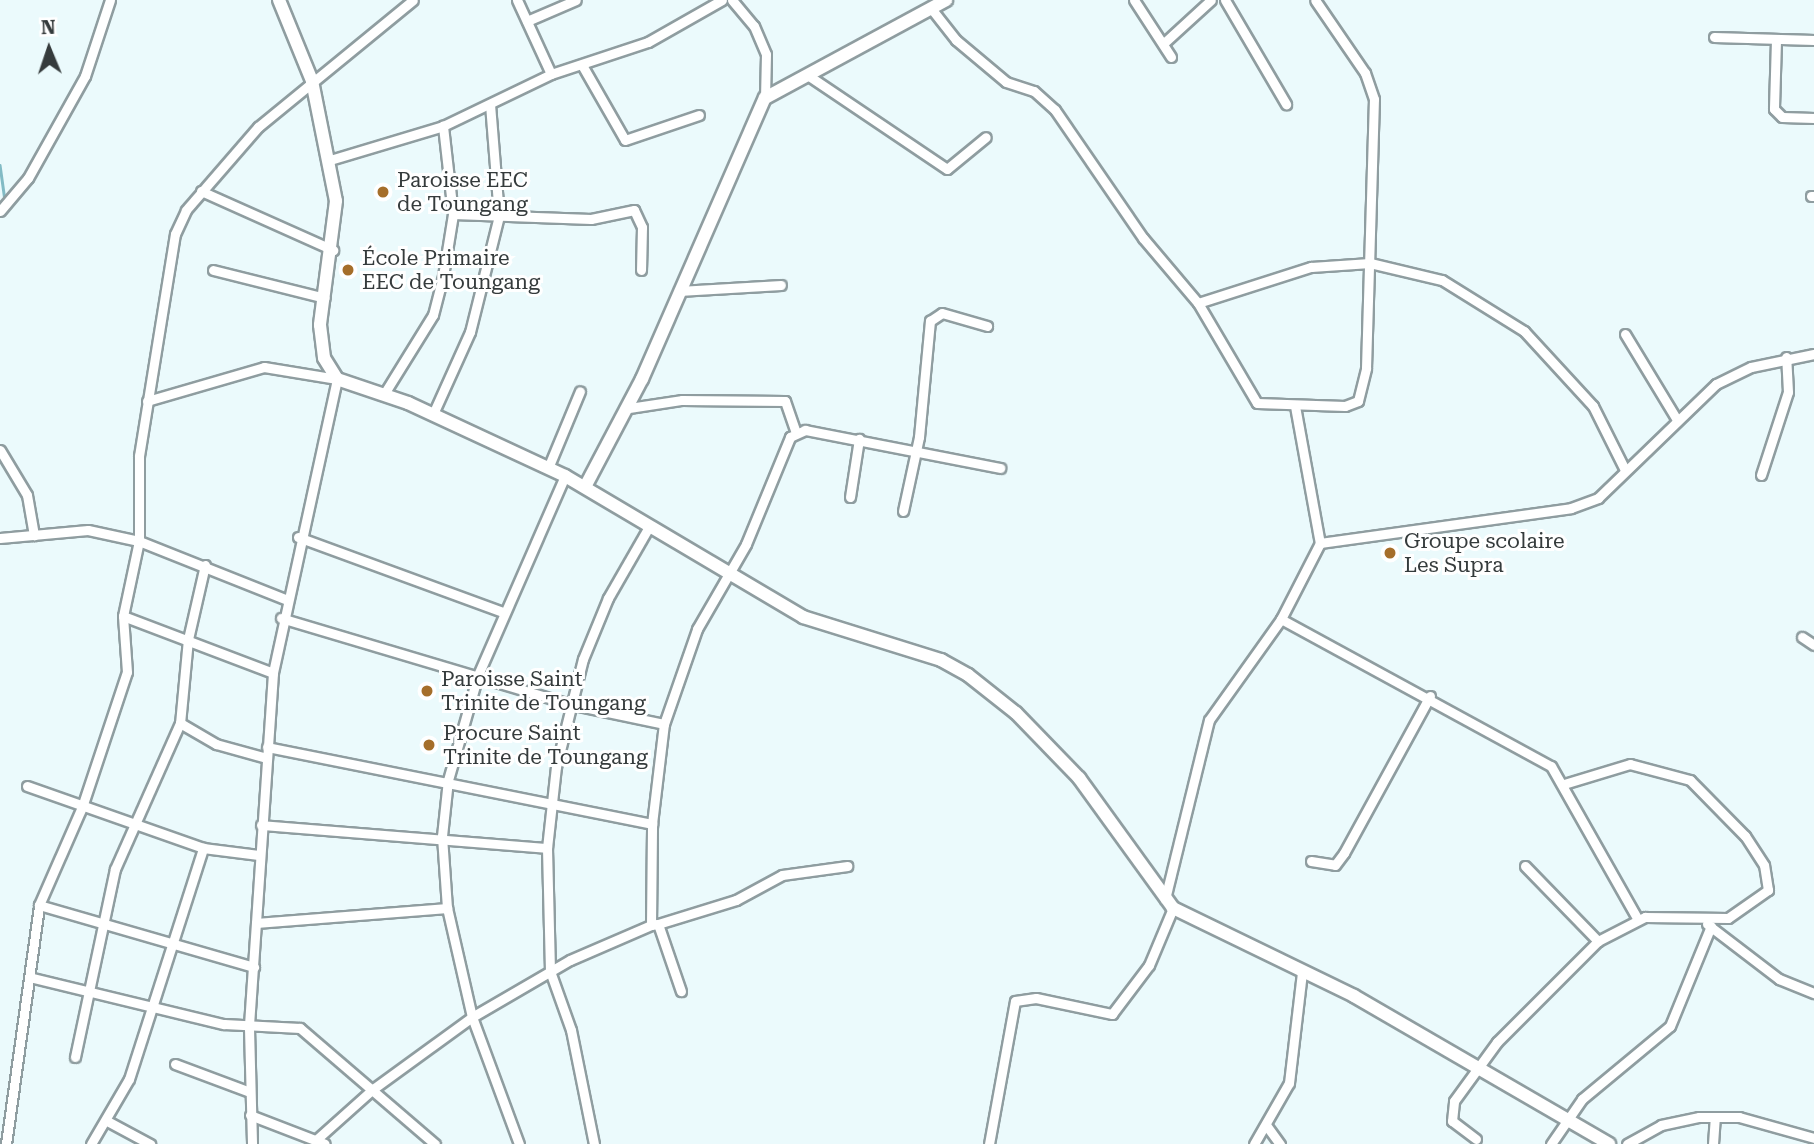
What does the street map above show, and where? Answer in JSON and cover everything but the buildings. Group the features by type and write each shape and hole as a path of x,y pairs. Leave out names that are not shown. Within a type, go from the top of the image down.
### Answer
{"street":[{"path":"1,208 28,178 85,76 110,0"},
{"path":"6,1144 39,905 82,807 127,672 123,616 139,541 139,456 175,234 201,191 258,127 414,0"},
{"path":"517,0 551,74"},
{"path":"527,21 576,0"},
{"path":"330,160 443,126 551,74 648,42 722,0"},
{"path":"585,487 629,408 765,98 765,54 754,26 732,0"},
{"path":"765,98 946,0"},
{"path":"1134,0 1165,42 1171,57"},
{"path":"1165,42 1211,0"},
{"path":"1225,0 1286,104"},
{"path":"930,7 956,40 1006,82 1034,91 1055,110 1143,238 1198,303 1256,402 1295,406 1358,401 1366,368 1374,99 1365,73 1315,0"},
{"path":"252,1144 248,1028 273,673 298,537 337,379 324,358 325,298 334,251 330,160 312,81 283,1"},
{"path":"1714,37 1814,40"},
{"path":"1776,40 1774,109 1782,117 1814,118"},
{"path":"582,65 625,140 699,115"},
{"path":"806,74 947,169 986,137"},
{"path":"433,414 470,332 499,216 490,105"},
{"path":"384,394 433,315 453,214 443,126"},
{"path":"201,191 334,251"},
{"path":"453,214 591,219 635,209 642,227 641,270"},
{"path":"1198,303 1280,274 1370,263 1442,280 1524,331 1593,406 1625,470"},
{"path":"213,270 325,298"},
{"path":"679,291 781,285"},
{"path":"904,511 917,451 930,321 942,313 987,326"},
{"path":"1625,334 1676,420"},
{"path":"1320,543 1571,508 1598,498 1716,384 1786,357 1814,354"},
{"path":"1761,475 1788,392 1786,357"},
{"path":"148,401 254,368 296,369 384,394 565,476 803,617 941,660 999,698 1079,778 1169,904 1478,1065 1567,1115 1609,1144"},
{"path":"548,468 580,391"},
{"path":"629,408 682,400 785,401 795,430 728,572 697,629 664,724 652,824 655,924 681,990"},
{"path":"989,1144 1015,1001 1036,998 1112,1014 1149,965 1169,904 1209,720 1281,619 1320,543 1295,406"},
{"path":"795,430 859,439 1000,468"},
{"path":"850,497 859,439"},
{"path":"0,450 27,495 34,535"},
{"path":"519,1144 472,1017 447,908 442,836 448,780 478,675 503,612 565,476"},
{"path":"594,1144 571,1030 550,971 547,848 552,801 569,704 608,598 650,525"},
{"path":"0,538 88,530 139,541 285,599"},
{"path":"298,537 503,612"},
{"path":"75,1057 85,989 99,923 132,825 180,723 188,639 205,565"},
{"path":"123,616 273,673"},
{"path":"281,618 569,704 664,724"},
{"path":"1281,619 1531,751 1564,783 1637,918"},
{"path":"1802,637 1814,645"},
{"path":"1311,861 1335,865 1344,853 1430,696"},
{"path":"180,723 216,744 267,758"},
{"path":"268,747 448,780 652,824"},
{"path":"1476,1139 1452,1121 1450,1109 1478,1065 1598,941 1637,918 1707,924 1728,918 1768,890 1764,865 1717,803 1690,780 1660,767 1630,765 1564,783"},
{"path":"27,786 204,848 259,855"},
{"path":"261,825 442,836 547,848"},
{"path":"92,1144 109,1122 152,1006 204,848"},
{"path":"250,1115 321,1142 373,1089 472,1017 550,971 655,924 736,900 782,875 847,866"},
{"path":"1525,866 1598,941"},
{"path":"39,905 254,967"},
{"path":"256,923 447,908"},
{"path":"1707,924 1779,979 1814,993"},
{"path":"1551,1144 1567,1115 1609,1072 1670,1026 1707,924"},
{"path":"1254,1144 1289,1083 1303,972"},
{"path":"29,977 248,1028 299,1028 435,1144"},
{"path":"175,1064 250,1092"},
{"path":"1713,1144 1715,1117"},
{"path":"1627,1144 1661,1125 1715,1117 1814,1138"},
{"path":"109,1122 150,1144"},
{"path":"1266,1125 1280,1144"}],"waterway":[{"path":"0,165 5,199"}],"place":[{"name":"Paroisse EEC de Toungang","path":"383,192"},
{"name":"École Primaire EEC de Toungang","path":"348,270"},
{"name":"Groupe scolaire Les Supra","path":"1390,553"},
{"name":"Paroisse Saint Trinite de Toungang","path":"427,691"},
{"name":"Procure Saint Trinite de Toungang","path":"429,745"}]}
